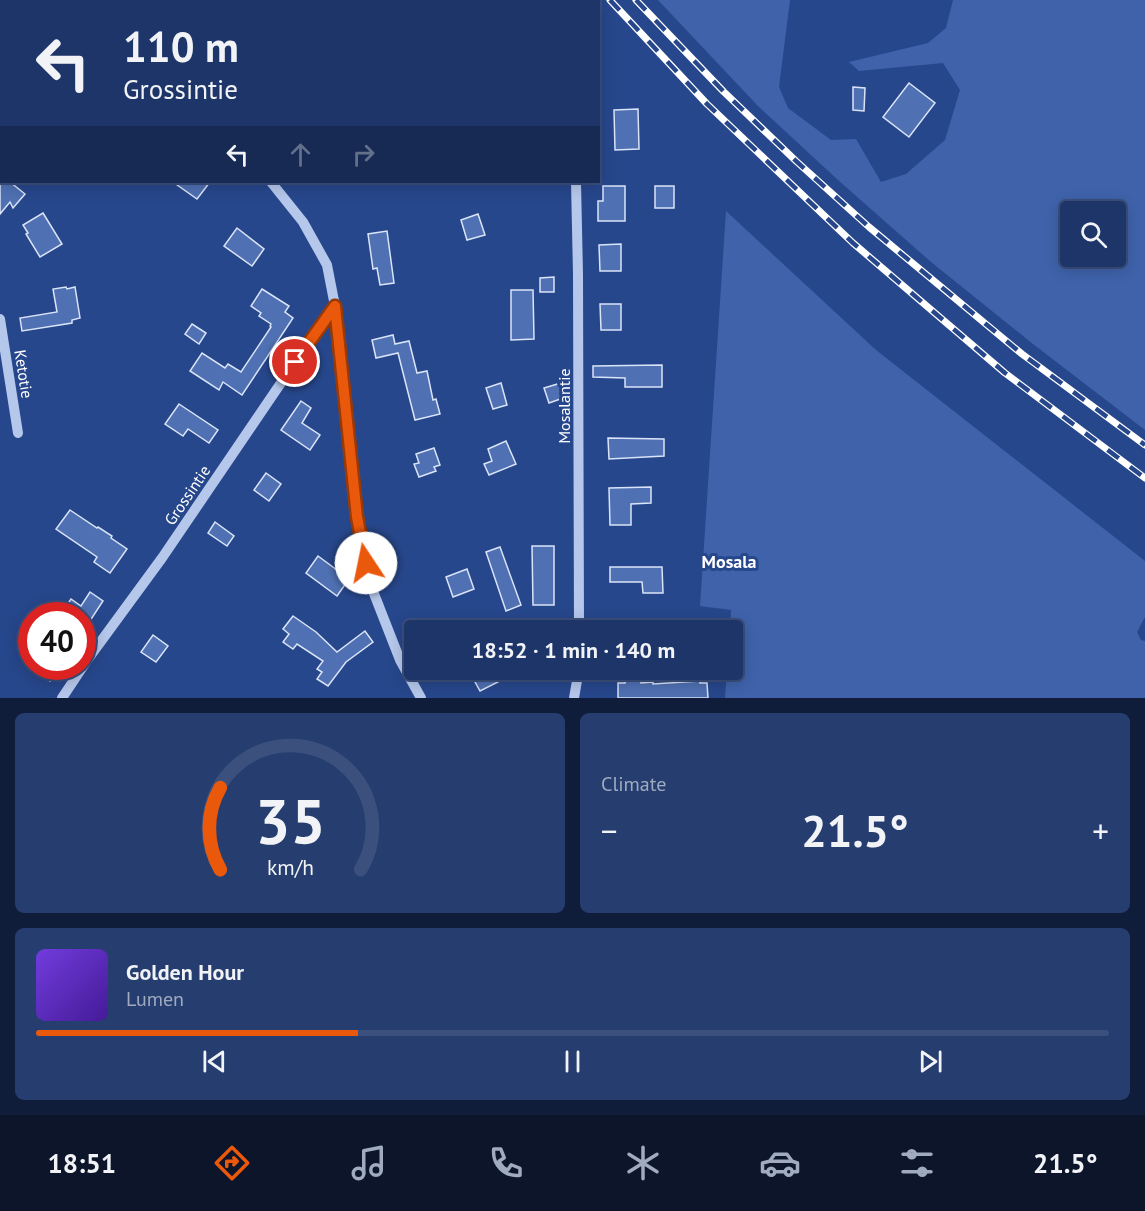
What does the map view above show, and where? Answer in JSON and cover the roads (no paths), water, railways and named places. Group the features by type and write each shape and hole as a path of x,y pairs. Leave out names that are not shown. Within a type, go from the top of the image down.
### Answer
{"street":[{"path":"272,183 303,222 327,265 335,306 357,517 371,586 400,660 421,698"},
{"name":"Mosalantie","path":"576,183 579,620"},
{"name":"Grossintie","path":"62,698 162,558 335,306"},
{"name":"Ketotie","path":"0,319 18,433"},
{"path":"574,698 577,680"}],"railway":[{"path":"610,0 707,104 853,243 1005,373 1145,478"},
{"path":"636,0 724,92 869,227 1022,354 1145,445"}],"district":[{"name":"Mosala","path":"729,562"}]}
